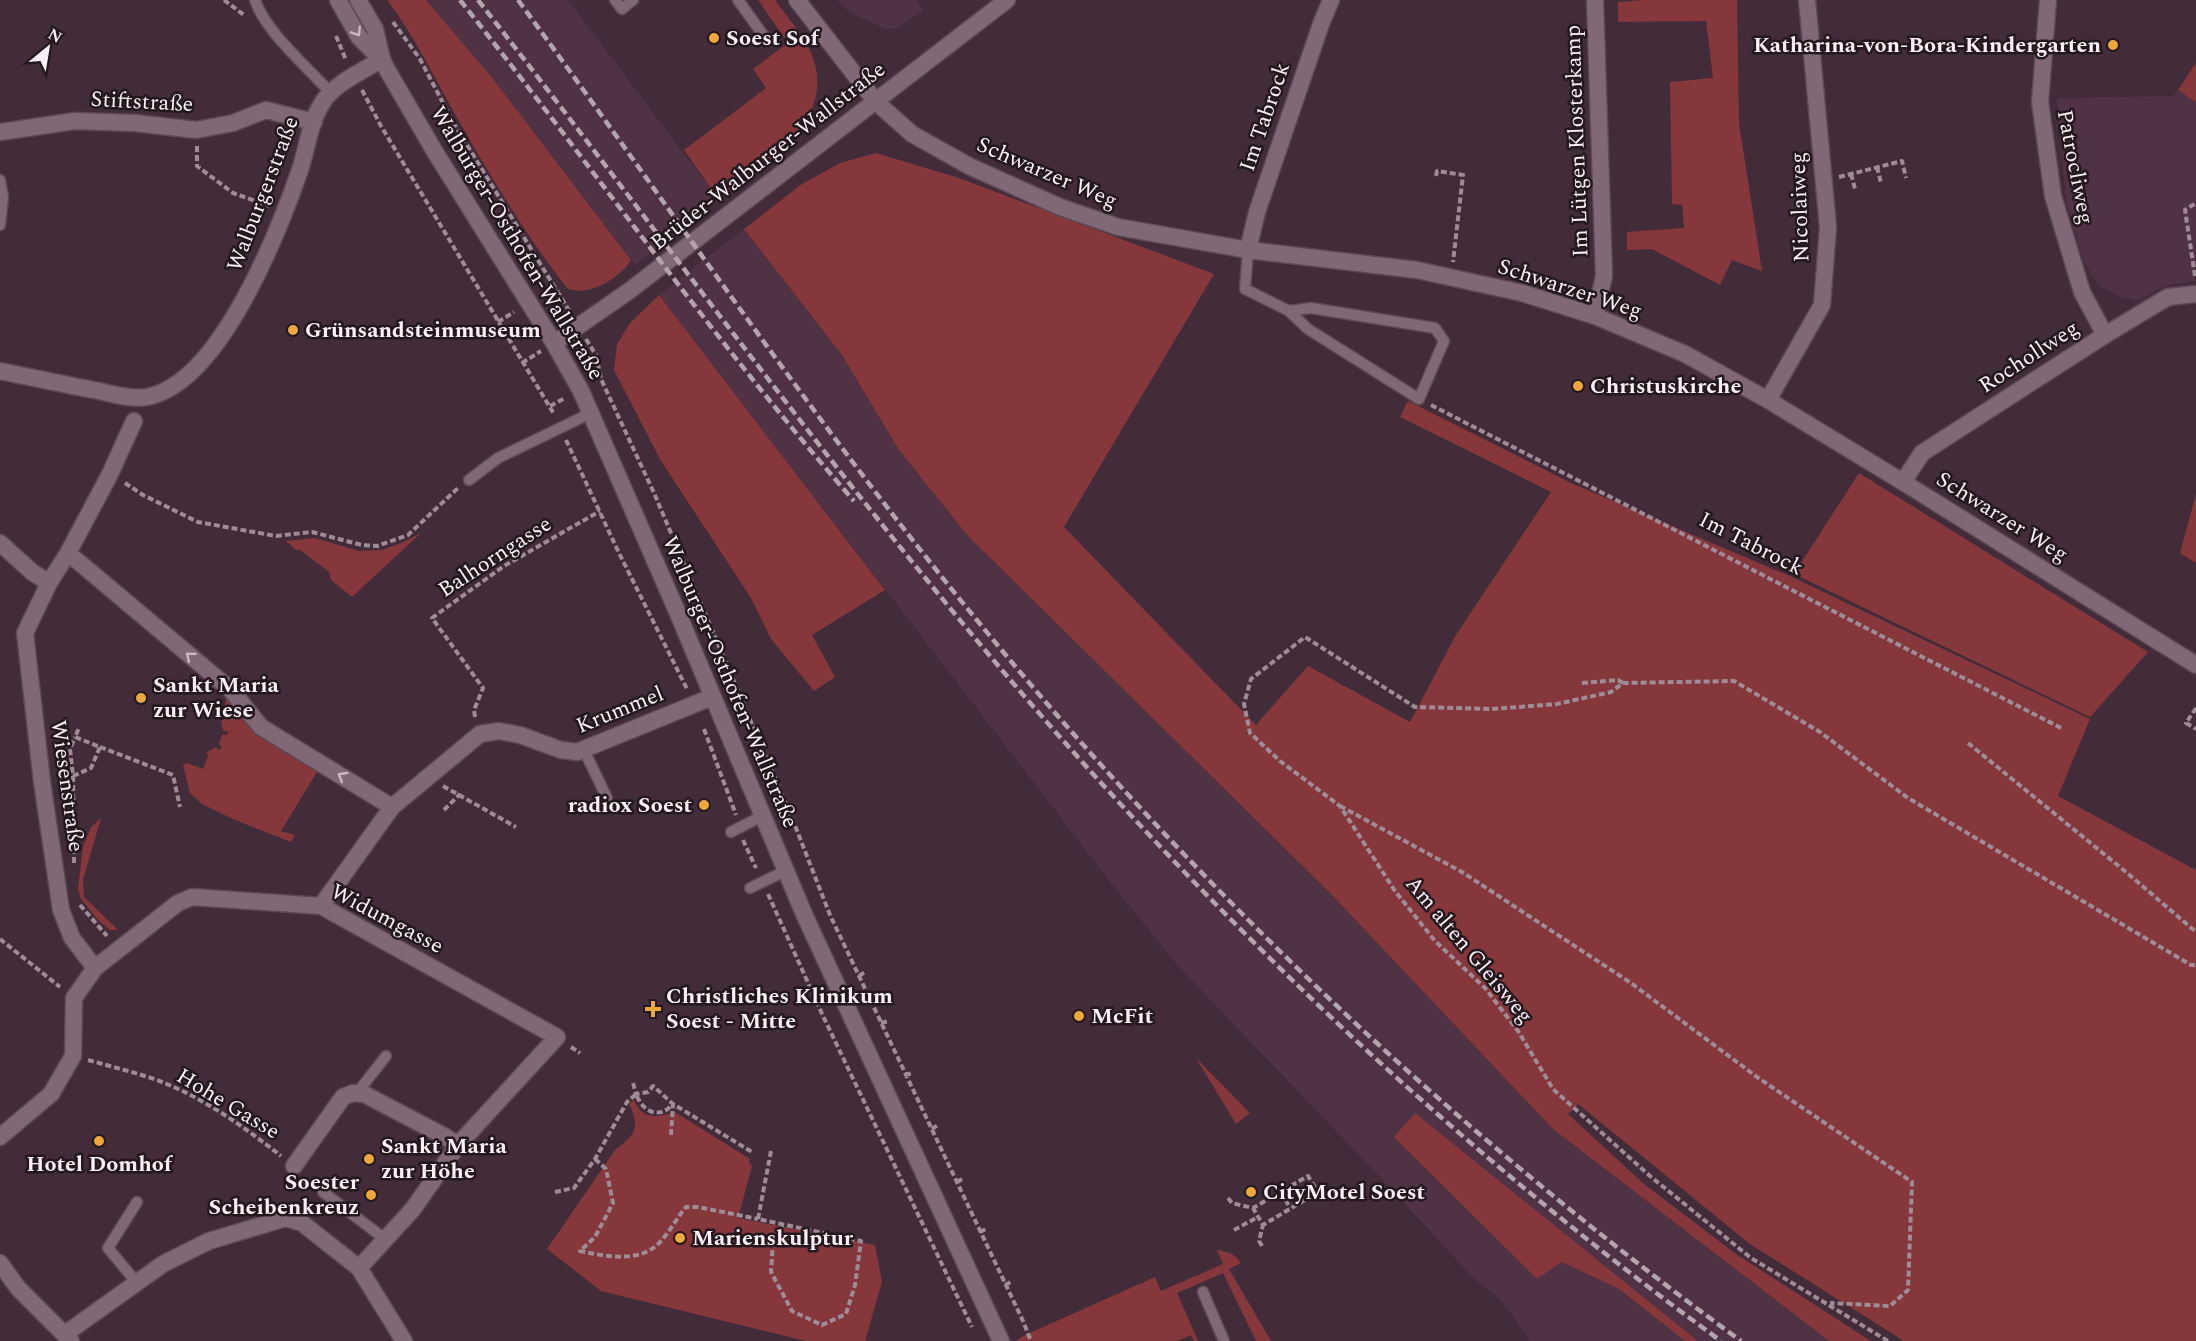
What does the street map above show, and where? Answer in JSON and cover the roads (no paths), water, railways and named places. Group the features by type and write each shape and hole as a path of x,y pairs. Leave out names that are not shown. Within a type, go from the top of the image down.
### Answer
{"street":[{"path":"338,0 359,37 382,59"},
{"path":"358,0 375,29 382,59"},
{"name":"Schwarzer Weg","path":"797,0 876,102 912,134 969,166 1060,207 1118,227 1248,250 1417,270 1522,293 1595,316 1685,354 1768,400 2196,665"},
{"name":"Brüder-Walburger-Wallstraße","path":"554,343 629,291 1007,0"},
{"name":"Im Tabrock","path":"1248,250 1257,212 1331,0"},
{"name":"Im Lütgen Klosterkamp","path":"1595,0 1604,276 1595,316"},
{"name":"Nicolaiweg","path":"1768,400 1822,305 1828,227 1807,0"},
{"name":"Patrocliweg","path":"2048,0 2040,102 2053,196 2082,292 2105,334"},
{"name":"Walburgerstraße","path":"0,371 119,395 145,398 164,392 195,367 221,337 249,292 301,168 321,105 330,92 382,59"},
{"name":"Walburger-Osthofen-Wallstraße","path":"382,59 435,152 554,343 581,391 785,871 1001,1341"},
{"name":"Stiftstraße","path":"0,132 75,121 135,123 196,130 233,123 266,110 314,122"},
{"name":"Rochollweg","path":"1903,482 1922,453 2105,334 2168,297 2196,294"},
{"name":"Wiesenstraße","path":"95,968 72,939 61,910 42,782 25,633 49,584 110,474 134,421"},
{"path":"0,543 49,584"},
{"path":"68,553 231,690 261,727 392,807 321,906"},
{"name":"Krummel","path":"392,807 480,734 499,731 520,735 572,752 584,750 711,697"},
{"name":"Widumgasse","path":"95,968 178,903 192,897 321,906 557,1037 458,1145"},
{"path":"0,1137 51,1094 73,1056 74,998 95,968"},
{"path":"294,1166 343,1097 352,1093 364,1094 458,1145 413,1209 359,1268"},
{"path":"0,1263 18,1288 68,1338 163,1264 209,1241 286,1218 302,1223 359,1268 404,1341"}],"lane":[{"path":"255,0 258,11 271,29 330,92"},
{"path":"615,0 622,9 633,0"},
{"path":"738,0 766,39"},
{"path":"0,180 3,197 0,225"},
{"path":"1248,250 1245,289 1288,311 1308,329 1419,399 1444,341 1435,328 1311,308 1288,311"},
{"path":"469,480 498,458 591,413"},
{"path":"584,750 607,798"},
{"path":"735,830 762,816"},
{"path":"750,888 785,871"},
{"path":"357,1093 386,1056"},
{"path":"322,1192 385,1239"},
{"path":"136,1283 108,1248 137,1202"},
{"path":"1203,1292 1224,1341"}],"railway":[{"path":"460,0 752,379 854,501"},
{"path":"478,0 879,521 1019,690 1098,780 1264,953 1351,1036 1531,1194 1721,1341"},
{"path":"518,0 857,468 976,619 1061,720 1149,817 1335,1004 1433,1093 1533,1179 1636,1262 1741,1341"}],"place":[{"name":"Soest Sof","path":"714,38"},
{"name":"Katharina-von-Bora-Kindergarten","path":"2113,45"},
{"name":"Grünsandsteinmuseum","path":"293,330"},
{"name":"Christuskirche","path":"1578,386"},
{"name":"Sankt Maria zur Wiese","path":"141,698"},
{"name":"radiox Soest","path":"704,805"},
{"name":"Christliches Klinikum Soest - Mitte","path":"653,1009"},
{"name":"McFit","path":"1079,1016"},
{"name":"Hotel Domhof","path":"99,1141"},
{"name":"Sankt Maria zur Höhe","path":"369,1159"},
{"name":"CityMotel Soest","path":"1251,1192"},
{"name":"Soester Scheibenkreuz","path":"371,1195"},
{"name":"Marienskulptur","path":"680,1238"}]}
